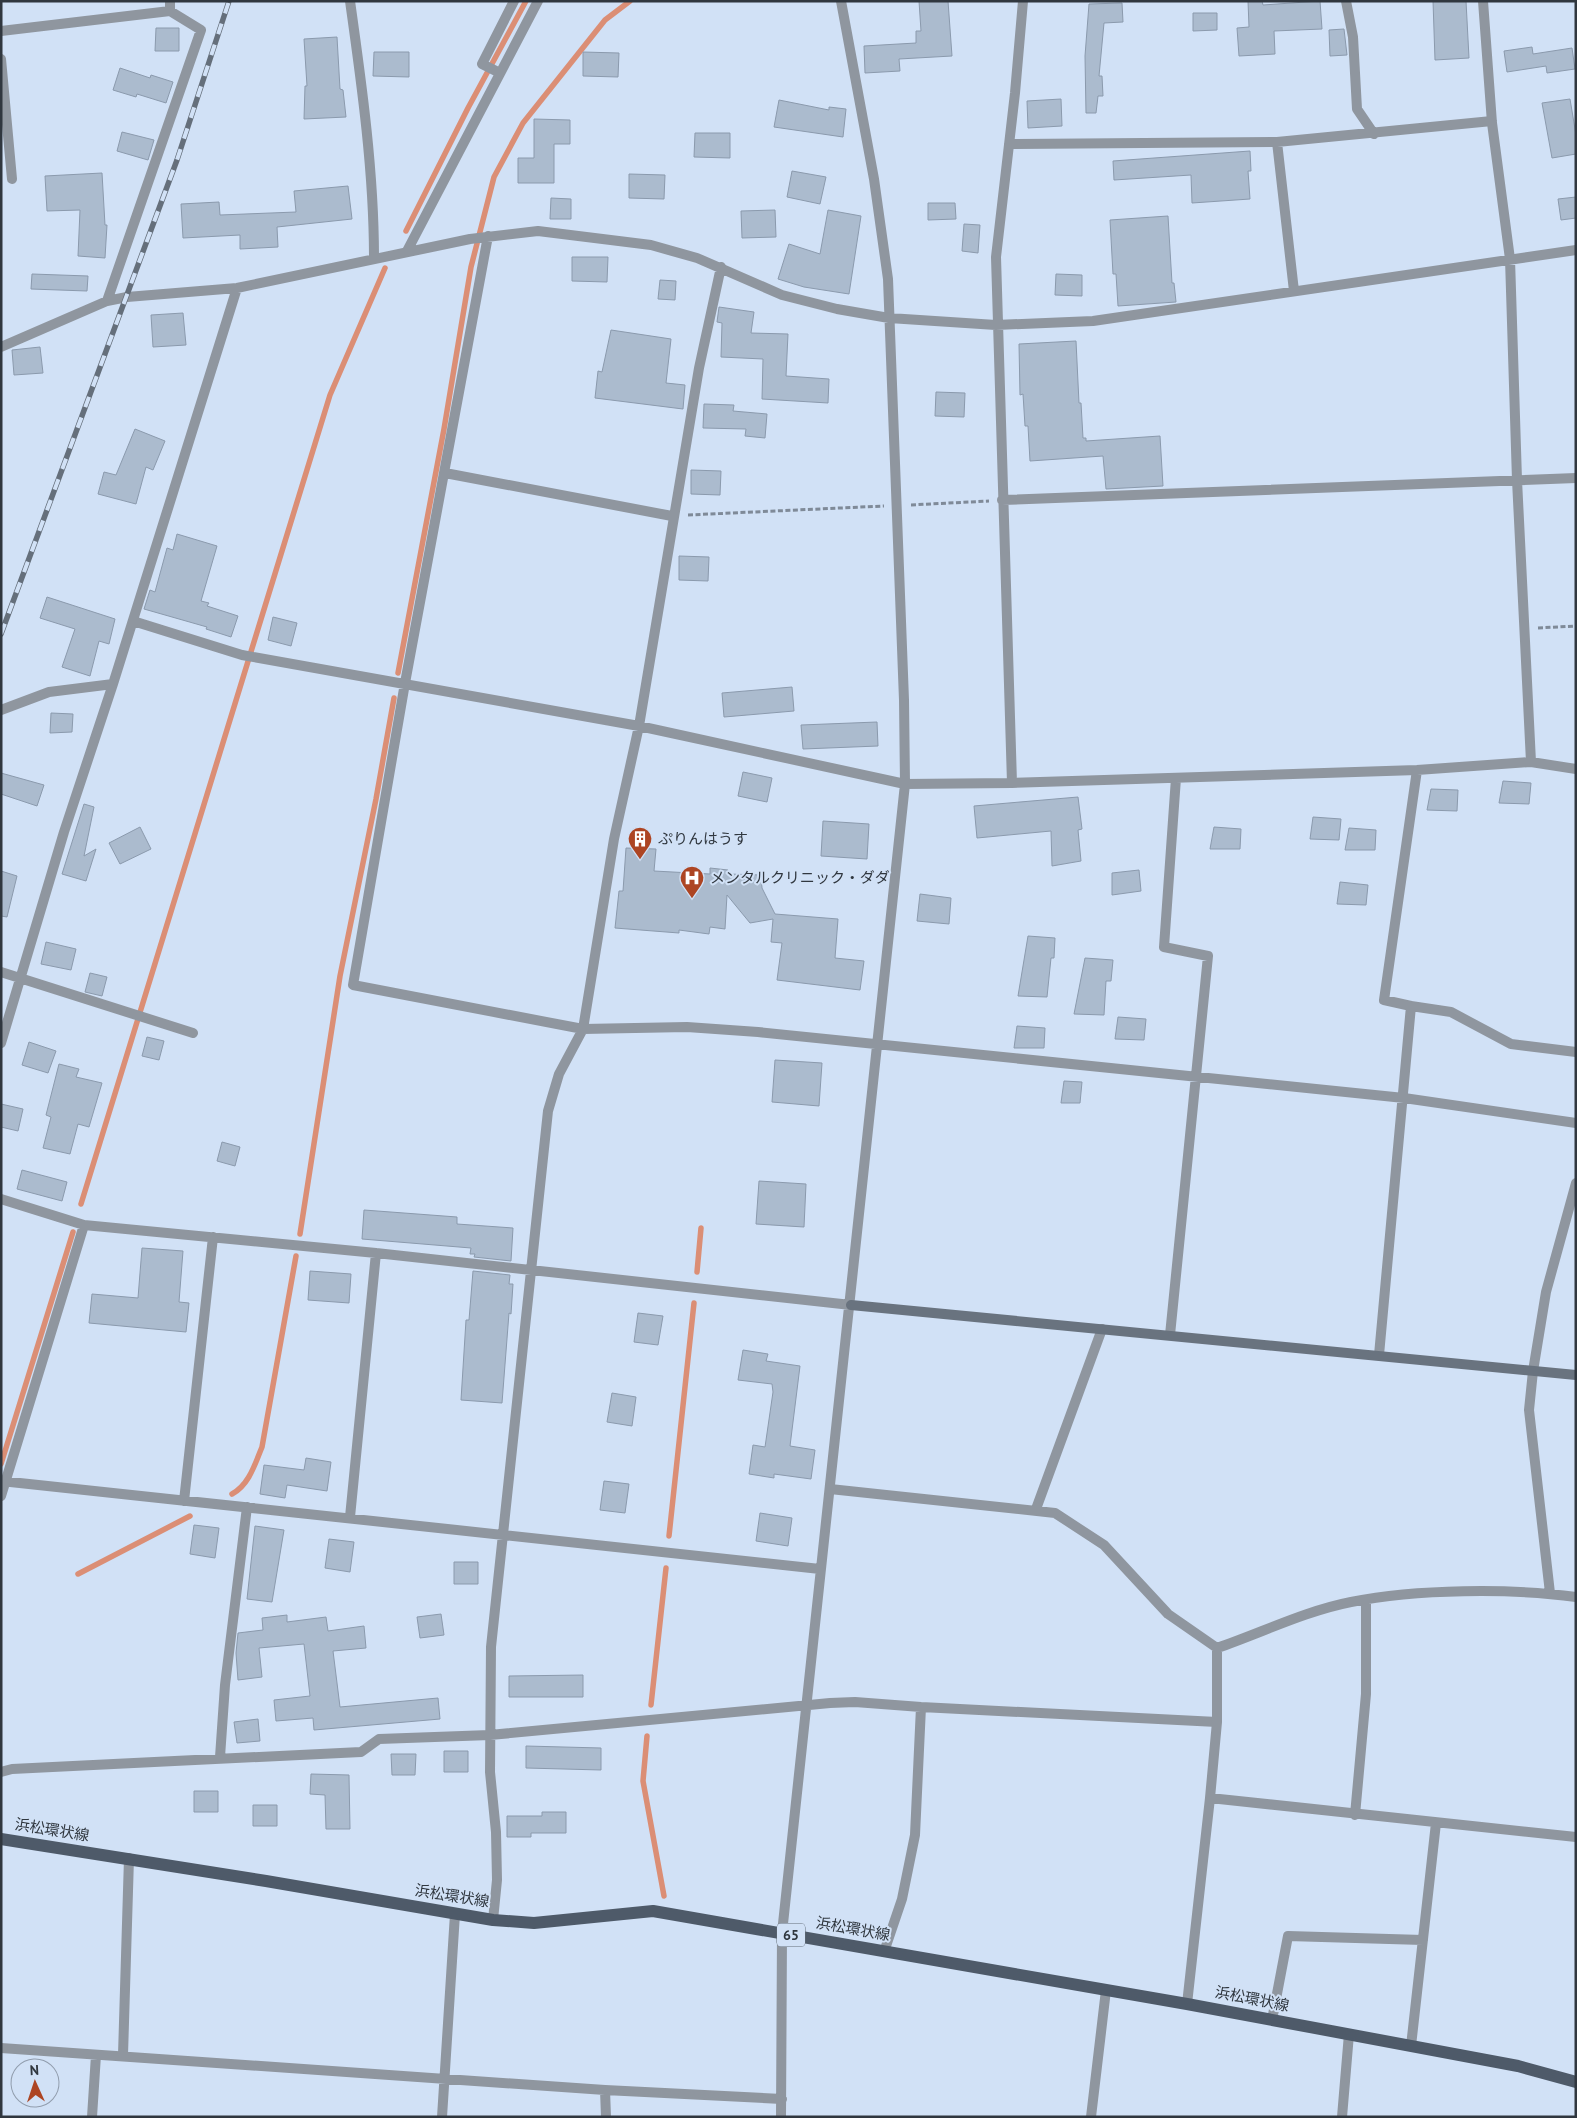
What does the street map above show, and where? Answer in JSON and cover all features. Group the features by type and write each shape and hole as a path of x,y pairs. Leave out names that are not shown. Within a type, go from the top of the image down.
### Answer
{"main road":[{"name":"浜松環状線","path":"1,1839 129,1858 493,1920 534,1923 653,1911 1350,2034 1518,2066 1576,2082"}],"street":[{"path":"350,1 361,79 374,227 374,258"},
{"path":"499,73 482,64 514,1"},
{"path":"408,251 538,1"},
{"path":"781,2117 782,1933 820,1569 851,1306 876,1044 906,784 888,279 881,223 842,1"},
{"path":"1012,783 996,325 996,257 1023,1"},
{"path":"1346,1 1353,37 1357,109 1374,134"},
{"path":"1483,1 1492,121 1510,259 1517,480 1531,762"},
{"path":"1,30 170,6 201,30 107,301"},
{"path":"1,58 12,180"},
{"path":"1008,144 1277,142 1492,121"},
{"path":"1277,142 1294,291"},
{"path":"1,347 107,301 127,297 237,288 470,239 538,231 651,245 721,267 782,295 836,309 889,318 996,325 1094,321 1576,250"},
{"path":"488,236 405,683 353,985 582,1029 687,1027 758,1032 1404,1098 1576,1123"},
{"path":"493,1920 497,1880 496,1832 490,1772 491,1648 501,1533 548,1111 559,1074 582,1029 614,839 639,726 672,516 699,368 721,267"},
{"path":"1,1043 22,978 64,832 113,684 237,288"},
{"path":"445,473 672,516"},
{"path":"1002,500 1576,478"},
{"path":"133,621 254,658 405,683 639,726 906,784 1012,783 1417,770 1531,762 1576,769"},
{"path":"1,710 50,692 113,684"},
{"path":"1417,770 1384,1000 1451,1012 1511,1044 1576,1052"},
{"path":"1170,1335 1194,1077 1208,956 1164,947 1176,778"},
{"path":"1,972 193,1033"},
{"path":"1379,1356 1411,1006"},
{"path":"1550,1593 1529,1410 1532,1371 1546,1292 1576,1182"},
{"path":"1,1199 84,1225 376,1253 851,1306 1576,1375"},
{"path":"1,1496 3,1481 84,1225"},
{"path":"184,1501 213,1237"},
{"path":"350,1517 376,1253"},
{"path":"1036,1509 1102,1329"},
{"path":"3,1481 501,1533 820,1569"},
{"path":"830,1489 1036,1509 1055,1513 1104,1545 1168,1614 1217,1648"},
{"path":"220,1757 224,1685 247,1507"},
{"path":"1217,1648 1350,1602 1477,1592 1550,1593 1576,1597"},
{"path":"1355,1815 1366,1694 1366,1601"},
{"path":"1187,2004 1217,1722 1217,1648"},
{"path":"1,1772 12,1769 220,1757 361,1752 379,1739 490,1735 807,1704 855,1702 1217,1722"},
{"path":"884,1952 902,1899 914,1835 921,1707"},
{"path":"1210,1798 1355,1815 1576,1837"},
{"path":"1411,2046 1436,1823"},
{"path":"123,2055 129,1858"},
{"path":"442,2117 455,1914"},
{"path":"1272,2020 1288,1936 1423,1940"},
{"path":"1091,2117 1106,1990"},
{"path":"1342,2117 1350,2034"},
{"path":"1,2048 605,2090 782,2099"},
{"path":"92,2117 96,2055"},
{"path":"605,2090 606,2117"}],"path":[{"path":"672,516 1002,500"},
{"path":"1525,628 1576,626"}],"building":[{"path":"919,1 948,1 952,56 899,59 900,71 865,73 864,46 916,43 916,31 921,31"},
{"path":"1248,1 1262,1 1263,5 1320,1 1322,29 1274,31 1275,54 1239,56 1237,28 1249,27"},
{"path":"1433,1 1466,1 1469,58 1435,60"},
{"path":"1122,3 1123,22 1104,23 1099,76 1102,76 1103,96 1098,96 1096,113 1086,113 1085,56 1089,4"},
{"path":"1193,13 1217,13 1217,30 1193,31"},
{"path":"156,28 179,28 179,51 155,51"},
{"path":"1344,29 1347,55 1330,56 1329,30"},
{"path":"337,37 340,89 343,90 346,117 304,119 305,86 307,86 304,39"},
{"path":"1532,47 1533,54 1572,48 1575,69 1547,73 1546,66 1507,72 1504,51"},
{"path":"374,52 409,52 409,77 373,76"},
{"path":"583,52 619,53 618,77 583,76"},
{"path":"120,68 150,78 151,75 173,82 166,103 137,94 136,97 113,90"},
{"path":"1061,99 1062,126 1028,128 1027,101"},
{"path":"1570,99 1576,135 1576,154 1552,158 1542,103"},
{"path":"779,100 829,110 829,107 846,109 843,137 774,127"},
{"path":"534,119 570,120 570,144 554,144 554,183 518,183 518,158 534,158"},
{"path":"122,132 154,140 148,160 117,151"},
{"path":"695,133 730,133 730,158 694,157"},
{"path":"1250,151 1251,171 1248,171 1250,199 1192,203 1191,175 1114,180 1113,161"},
{"path":"792,171 826,177 820,204 787,197"},
{"path":"102,173 105,225 107,225 105,258 78,256 80,210 47,211 45,176"},
{"path":"629,174 665,175 664,199 629,198"},
{"path":"348,186 352,219 277,227 278,247 240,249 240,235 183,238 181,204 219,202 220,215 296,212 294,191"},
{"path":"1576,197 1576,218 1561,220 1558,199"},
{"path":"551,198 571,199 571,219 550,219"},
{"path":"928,203 955,203 956,219 928,220"},
{"path":"775,210 776,237 742,238 741,211"},
{"path":"828,210 861,216 849,294 804,287 778,279 789,244 820,254"},
{"path":"1168,216 1172,283 1174,283 1176,302 1118,306 1116,274 1113,274 1110,220"},
{"path":"964,224 980,225 978,253 962,251"},
{"path":"572,257 608,257 607,282 572,281"},
{"path":"32,274 88,276 87,291 31,289"},
{"path":"1056,274 1082,275 1082,296 1055,295"},
{"path":"660,280 676,281 675,300 658,299"},
{"path":"719,307 754,312 751,333 788,334 786,376 829,379 828,403 762,399 763,359 721,357 722,323 717,322"},
{"path":"183,313 186,345 153,347 151,315"},
{"path":"611,330 671,339 666,383 685,385 683,409 595,398 598,371 602,372"},
{"path":"1076,341 1083,438 1086,438 1086,441 1160,436 1163,486 1106,489 1103,456 1030,461 1028,426 1025,426 1023,394 1020,395 1019,344"},
{"path":"40,347 43,373 14,375 12,350"},
{"path":"936,392 965,393 964,417 935,416"},
{"path":"704,404 734,405 733,411 767,414 765,438 745,436 746,429 703,428"},
{"path":"135,429 165,441 153,470 146,467 136,504 98,494 104,472 116,475"},
{"path":"691,470 721,471 720,495 691,494"},
{"path":"177,534 217,546 201,601 209,603 207,606 238,616 231,637 206,629 207,627 144,609 150,590 155,592 167,548 173,550"},
{"path":"679,556 709,557 708,581 679,580"},
{"path":"47,597 115,619 109,644 99,641 90,676 62,667 75,629 40,618"},
{"path":"273,617 297,623 291,646 268,640"},
{"path":"792,687 794,711 724,717 722,693"},
{"path":"51,713 73,714 72,732 50,733"},
{"path":"877,722 878,746 803,749 801,725"},
{"path":"743,772 772,778 767,802 738,796"},
{"path":"1,773 44,785 37,806 1,794"},
{"path":"1503,781 1531,783 1529,804 1499,803"},
{"path":"1431,789 1458,790 1457,811 1427,810"},
{"path":"1078,797 1082,829 1078,830 1081,861 1052,866 1051,831 977,838 974,806"},
{"path":"84,804 94,807 84,856 96,849 86,881 62,874"},
{"path":"1313,817 1341,819 1339,840 1310,839"},
{"path":"823,821 869,824 867,859 821,856"},
{"path":"140,827 151,849 120,864 109,843"},
{"path":"1214,827 1241,829 1240,849 1210,849"},
{"path":"1349,828 1376,830 1375,850 1345,850"},
{"path":"626,848 656,849 654,871 710,874 710,868 728,870 728,874 761,875 762,888 775,914 838,919 835,958 864,961 860,990 777,980 782,943 771,942 773,919 750,923 727,895 725,929 710,927 709,934 679,930 679,933 615,928 619,891 623,891"},
{"path":"1139,870 1141,891 1112,895 1112,873"},
{"path":"1,871 17,876 7,917 1,916"},
{"path":"1340,882 1368,885 1366,905 1337,904"},
{"path":"920,894 951,898 949,924 917,921"},
{"path":"1028,936 1055,938 1054,958 1051,958 1047,997 1018,996"},
{"path":"46,942 76,949 71,970 41,964"},
{"path":"1085,958 1113,960 1111,981 1106,981 1104,1015 1074,1014"},
{"path":"90,973 107,977 102,996 85,992"},
{"path":"1118,1017 1146,1019 1144,1040 1115,1039"},
{"path":"1017,1026 1045,1028 1044,1048 1014,1048"},
{"path":"147,1037 164,1041 159,1060 142,1056"},
{"path":"29,1042 56,1051 48,1073 22,1065"},
{"path":"775,1060 822,1063 819,1106 772,1102"},
{"path":"59,1064 79,1069 76,1077 102,1083 89,1127 78,1124 70,1154 43,1148 51,1117 46,1115"},
{"path":"1064,1081 1082,1082 1080,1103 1061,1103"},
{"path":"1,1104 23,1109 18,1131 1,1127"},
{"path":"222,1142 240,1147 235,1166 217,1161"},
{"path":"22,1170 67,1182 62,1201 17,1189"},
{"path":"759,1181 806,1184 804,1227 756,1224"},
{"path":"364,1210 457,1217 457,1224 513,1228 511,1261 474,1257 475,1254 470,1254 471,1248 362,1239"},
{"path":"142,1248 183,1251 179,1302 189,1303 186,1332 89,1323 92,1294 138,1298"},
{"path":"310,1271 351,1274 349,1303 308,1300"},
{"path":"473,1271 510,1275 509,1284 513,1284 502,1403 461,1400 466,1320 469,1320"},
{"path":"638,1313 663,1316 658,1345 634,1342"},
{"path":"743,1350 768,1354 766,1361 800,1366 790,1446 815,1450 811,1479 774,1474 774,1478 749,1474 753,1445 765,1447 773,1392 772,1384 738,1380"},
{"path":"612,1393 636,1397 632,1426 607,1422"},
{"path":"306,1458 331,1462 327,1491 287,1485 285,1498 260,1494 264,1465 304,1470"},
{"path":"604,1481 629,1484 625,1513 600,1510"},
{"path":"760,1513 792,1518 788,1546 756,1541"},
{"path":"194,1525 219,1528 215,1558 190,1554"},
{"path":"255,1526 284,1530 272,1602 247,1599"},
{"path":"329,1539 354,1542 350,1572 325,1568"},
{"path":"454,1562 478,1562 478,1584 454,1584"},
{"path":"441,1614 444,1635 420,1638 417,1617"},
{"path":"287,1615 287,1622 326,1617 328,1631 364,1626 366,1648 333,1651 340,1707 438,1698 440,1719 314,1730 313,1718 276,1721 274,1700 310,1696 304,1644 259,1648 262,1677 238,1680 236,1653 238,1633 263,1630 262,1618"},
{"path":"583,1675 583,1697 509,1697 509,1676"},
{"path":"258,1719 260,1741 237,1743 234,1722"},
{"path":"526,1746 601,1748 601,1770 526,1768"},
{"path":"444,1751 468,1751 468,1772 444,1772"},
{"path":"391,1754 416,1754 415,1775 392,1775"},
{"path":"311,1774 349,1775 350,1829 326,1829 325,1795 310,1794"},
{"path":"194,1791 218,1791 218,1812 194,1812"},
{"path":"253,1805 277,1805 277,1826 253,1826"},
{"path":"542,1812 566,1812 566,1833 531,1833 531,1837 507,1837 507,1816 542,1816"}],"waterway":[{"path":"406,231 468,108 526,1"},
{"path":"398,673 444,429 471,267 494,177 523,123 605,20 630,1"},
{"path":"81,1204 330,395 385,268"},
{"path":"300,1234 340,976 376,799 394,698"},
{"path":"697,1272 701,1228"},
{"path":"1,1464 73,1232"},
{"path":"232,1494 247,1480 262,1447 296,1256"},
{"path":"669,1536 694,1303"},
{"path":"78,1574 190,1516"},
{"path":"651,1705 666,1568"},
{"path":"647,1736 643,1781 664,1896"}],"railway":[{"path":"1,634 177,160 229,1"}],"place":[{"name":"ぷりんはうす","path":"640,860"},
{"name":"メンタルクリニック・ダダ","path":"692,899"}]}
